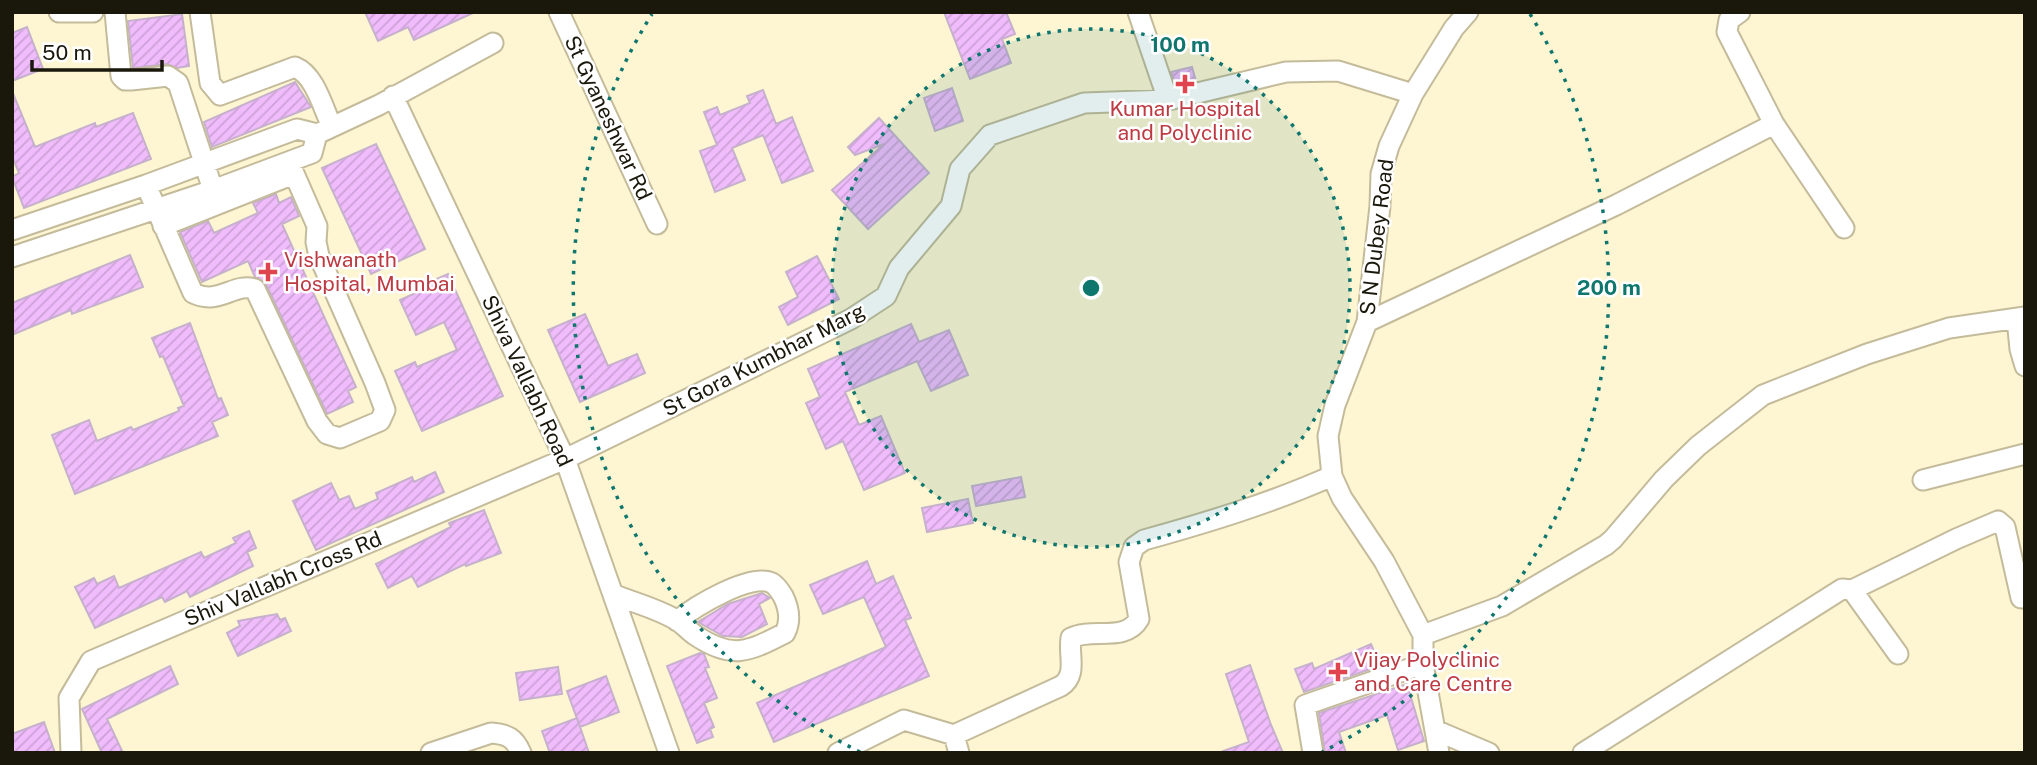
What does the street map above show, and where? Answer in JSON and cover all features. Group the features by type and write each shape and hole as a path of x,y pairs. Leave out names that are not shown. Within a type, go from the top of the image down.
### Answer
{"street":[{"path":"59,12 93,12"},
{"path":"115,12 121,76 125,80 168,76 178,83 213,190"},
{"path":"12,257 124,220 159,218 291,168 312,153 324,130 312,83 303,71 295,67 219,95 211,83 200,12"},
{"name":"St Gyaneshwar Rd","path":"559,12 657,224"},
{"path":"1138,12 1168,100"},
{"name":"S N Dubey Road","path":"1439,753 1423,664 1423,635 1384,561 1342,498 1332,476 1328,436 1335,405 1367,322 1381,174 1388,146 1413,94 1454,28 1468,12"},
{"path":"1740,12 1729,20 1727,32 1774,124 1844,228"},
{"path":"12,230 146,185 298,129 324,130 493,43"},
{"name":"St Gora Kumbhar Marg","path":"565,459 851,319 886,296 899,268 951,206 960,169 990,135 1084,103 1168,100 1286,72 1339,71 1413,94"},
{"name":"Shiva Vallabh Road","path":"393,96 565,459 669,753"},
{"path":"1367,322 1628,199 1774,124"},
{"path":"146,185 193,293 213,299 244,288 255,289 317,421 327,434 340,438 380,421 385,410 318,256 317,226 291,168"},
{"path":"159,218 213,190 291,168"},
{"path":"115,195 124,220"},
{"path":"31,223 41,248"},
{"path":"1423,635 1502,606 1606,545 1672,470 1763,395 1867,354 1949,328 2021,318 2020,349 2025,366"},
{"path":"1923,480 2025,454"},
{"name":"Shiv Vallabh Cross Rd","path":"71,753 69,698 92,661 565,459"},
{"path":"838,753 904,720 956,744 1069,681 1072,675 1071,638 1078,634 1126,632 1135,626 1139,619 1129,562 1134,547 1144,540 1233,516 1332,476"},
{"path":"1583,753 1842,589 1852,590 1998,521 2005,527 2021,598"},
{"path":"613,594 677,621 695,635 722,648 738,652 761,645 785,633 789,617 780,590 766,581 748,584 711,598 677,621"},
{"path":"1852,590 1898,654"},
{"path":"1313,753 1303,708 1305,705 1423,664"},
{"path":"1435,730 1489,753"},
{"path":"430,753 491,733 501,733 513,739 521,753"}],"building":[{"path":"365,12 475,12 414,40 408,27 378,41"},
{"path":"944,12 1006,12 1015,34 1002,39 1011,63 970,79"},
{"path":"182,14 189,66 177,68 167,64 133,68 128,21"},
{"path":"27,27 43,69 12,81 12,33"},
{"path":"1192,67 1196,81 1176,86 1171,72"},
{"path":"295,82 311,107 212,147 204,122"},
{"path":"952,88 963,121 935,131 924,98"},
{"path":"763,90 776,124 792,117 813,171 782,183 763,135 732,148 745,180 715,192 700,151 717,145 704,112 717,107 720,115 750,103 747,96"},
{"path":"12,91 35,147 95,123 96,127 133,113 151,159 24,208 12,177 19,173 12,156"},
{"path":"879,118 929,173 868,229 832,190 884,144 855,155 848,147"},
{"path":"376,144 425,249 371,274 322,168"},
{"path":"276,194 279,203 291,197 299,216 282,224 356,387 348,391 353,402 327,414 266,284 255,277 248,261 202,282 180,232 208,221 214,233 258,213 253,203"},
{"path":"130,255 143,287 72,314 71,310 12,335 12,303"},
{"path":"817,256 839,299 788,325 779,307 798,297 786,272"},
{"path":"448,274 503,396 422,431 395,371 415,362 417,367 457,350 444,322 416,335 400,300 427,288 425,284"},
{"path":"585,314 608,366 637,354 645,373 580,402 548,330"},
{"path":"190,323 218,399 221,398 228,415 212,422 218,436 75,494 52,435 89,420 97,441 179,411 178,408 184,406 163,356 160,357 152,338"},
{"path":"911,324 919,342 949,330 968,375 931,391 917,361 845,392 859,425 881,416 905,473 864,490 843,441 826,449 806,403 820,397 808,369"},
{"path":"435,472 444,492 316,550 293,501 331,483 339,500 349,496 355,509 378,499 376,493 412,477 414,482"},
{"path":"1021,477 1025,497 976,506 972,486"},
{"path":"968,499 973,523 927,532 922,508"},
{"path":"484,510 501,553 466,566 465,564 418,587 412,576 388,588 376,564 451,527 449,523"},
{"path":"249,531 256,548 247,552 253,566 190,597 187,591 165,602 162,597 95,628 75,587 94,578 97,584 114,576 119,588 201,552 204,558 236,543 233,538"},
{"path":"867,561 876,584 893,576 911,618 905,620 929,676 774,742 757,703 886,647 864,597 823,614 810,585"},
{"path":"762,593 770,598 759,604 767,624 742,637 723,636 698,622 728,604"},
{"path":"277,614 280,620 285,618 291,631 238,656 227,633 240,626 238,621"},
{"path":"1371,644 1380,666 1304,692 1295,669 1312,663 1314,669"},
{"path":"700,653 704,654 709,667 705,668 717,698 704,703 714,727 710,729 713,737 697,743 667,666"},
{"path":"1250,665 1283,753 1223,751 1249,742 1226,674"},
{"path":"170,666 178,684 107,719 123,753 102,753 82,709"},
{"path":"558,667 562,694 520,700 516,673"},
{"path":"606,676 619,712 580,727 567,691"},
{"path":"1407,684 1424,741 1398,750 1387,715 1339,732 1346,753 1325,753 1319,713"},
{"path":"577,718 589,753 550,753 542,731"},
{"path":"44,722 55,753 12,753 12,734"}],"place":[{"name":"Kumar Hospital and Polyclinic","path":"1185,84"},
{"name":"Vishwanath Hospital, Mumbai","path":"268,272"},
{"name":"Vijay Polyclinic and Care Centre","path":"1338,672"}]}
